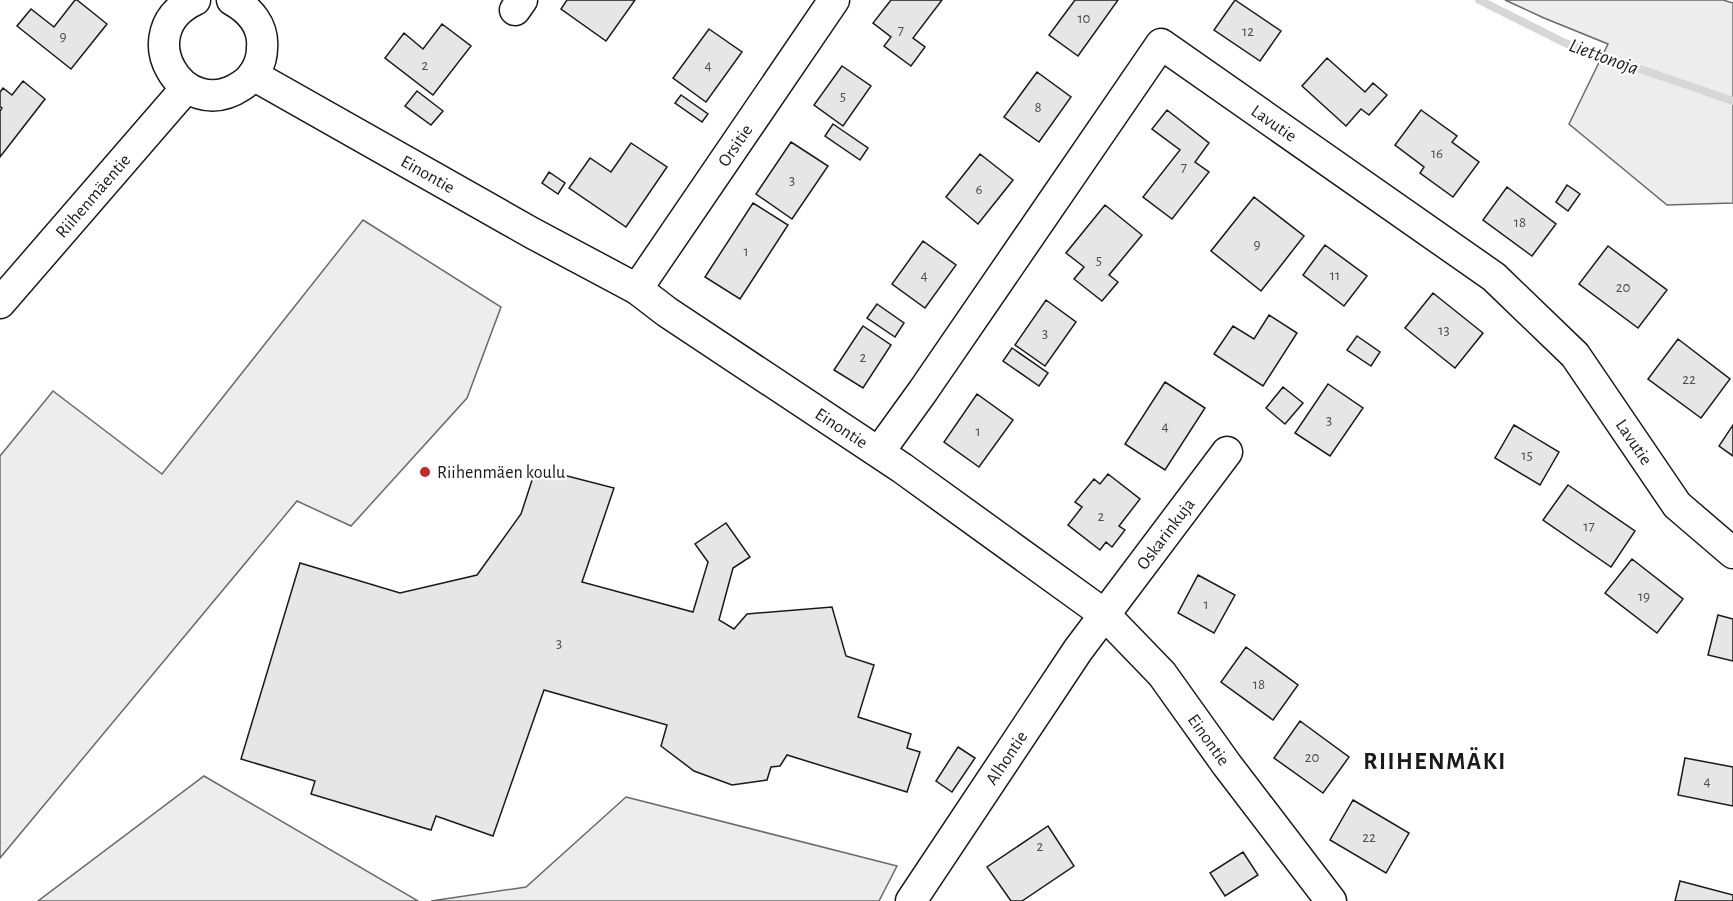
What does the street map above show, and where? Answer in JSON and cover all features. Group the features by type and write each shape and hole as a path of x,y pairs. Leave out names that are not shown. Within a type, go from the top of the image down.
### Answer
{"street":[{"name":"Orsitie","path":"637,290 834,0"},
{"path":"185,2 172,16 166,31 164,47 166,63 174,77 186,88 210,95 234,91 253,75 260,62 263,47 261,32 255,18 242,2"},
{"name":"Lavutie","path":"879,452 1161,44 1494,277 1575,355 1677,505 1733,553"},
{"name":"Einontie","path":"253,75 531,233 637,290 879,452 1104,614 1162,674 1227,765 1331,901"},
{"name":"Riihenmäentie","path":"0,303 186,88"},
{"name":"Oskarinkuja","path":"1104,614 1227,452"},
{"name":"Alhontie","path":"911,901 1104,614"}],"shaded area":[{"path":"1505,0 1723,0 1733,3 1733,203 1667,205 1569,124 1608,44"},
{"path":"363,220 501,307 467,398 351,526 297,501 0,858 0,456 53,391 162,474"},
{"path":"204,776 418,901 38,901"},
{"path":"626,797 897,866 879,901 431,901 526,887"}],"building":[{"path":"75,0 107,24 71,69 17,26 31,9 54,27"},
{"path":"567,0 635,0 606,41 561,9"},
{"path":"891,0 942,0 913,38 925,47 911,66 884,46 891,37 873,23"},
{"path":"1075,0 1118,0 1078,56 1049,35"},
{"path":"1235,0 1281,31 1260,61 1214,30"},
{"path":"442,24 471,46 433,95 385,58 404,33 423,49"},
{"path":"709,29 742,52 706,102 673,78"},
{"path":"1327,58 1365,92 1373,83 1387,95 1369,115 1361,109 1346,126 1302,86"},
{"path":"842,66 871,86 843,126 814,105"},
{"path":"1037,72 1071,97 1039,142 1004,117"},
{"path":"23,81 45,99 0,157 0,111 2,108 0,107 0,92 3,88 12,95"},
{"path":"417,91 443,111 431,125 405,106"},
{"path":"681,95 708,114 702,122 675,103"},
{"path":"1167,110 1209,143 1195,162 1209,172 1172,219 1143,197 1180,150 1152,129"},
{"path":"1421,110 1457,136 1452,142 1479,162 1453,197 1420,173 1424,167 1395,145"},
{"path":"833,124 868,148 860,160 825,136"},
{"path":"791,142 828,166 792,219 756,194"},
{"path":"631,143 667,167 626,227 569,188 590,158 611,172"},
{"path":"980,154 1013,180 978,224 946,197"},
{"path":"549,172 565,183 558,194 542,183"},
{"path":"1567,185 1580,194 1568,211 1556,202"},
{"path":"1507,187 1556,224 1532,256 1483,220"},
{"path":"1254,197 1304,236 1261,291 1211,251"},
{"path":"753,203 788,225 740,299 705,277"},
{"path":"1105,205 1142,235 1109,275 1118,282 1102,301 1074,279 1084,267 1066,253"},
{"path":"923,241 956,265 925,308 892,284"},
{"path":"1325,245 1367,276 1344,306 1303,275"},
{"path":"1608,246 1667,290 1638,328 1579,284"},
{"path":"1433,293 1483,333 1455,368 1405,328"},
{"path":"1046,300 1076,322 1045,366 1015,345"},
{"path":"877,304 904,323 895,337 867,318"},
{"path":"1269,315 1297,333 1263,386 1214,354 1233,326 1254,339"},
{"path":"863,326 891,345 863,388 834,370"},
{"path":"1357,336 1380,352 1371,366 1347,350"},
{"path":"1678,339 1730,379 1701,418 1648,379"},
{"path":"1012,348 1048,373 1039,386 1003,361"},
{"path":"1165,382 1205,408 1165,470 1125,444"},
{"path":"1328,384 1363,408 1330,456 1295,433"},
{"path":"1283,387 1303,403 1285,424 1266,408"},
{"path":"977,394 1013,420 979,467 944,442"},
{"path":"1514,425 1559,452 1540,485 1495,458"},
{"path":"1733,425 1733,456 1719,446"},
{"path":"536,468 614,488 582,582 693,612 708,562 695,544 726,523 750,557 733,568 719,620 734,629 747,614 832,607 846,656 874,665 858,717 911,734 907,748 920,752 907,792 787,755 780,766 771,767 767,780 732,785 694,771 661,746 667,725 544,690 493,836 436,816 431,830 311,794 315,781 241,759 300,563 400,593 477,575 521,514"},
{"path":"1108,474 1140,499 1119,526 1125,530 1112,547 1106,542 1100,550 1068,525 1082,507 1075,502 1094,479 1100,484"},
{"path":"1568,485 1635,531 1611,567 1543,520"},
{"path":"1632,559 1683,599 1657,633 1605,593"},
{"path":"1198,575 1235,595 1214,633 1178,613"},
{"path":"1718,615 1733,619 1733,661 1708,655"},
{"path":"1246,647 1298,685 1273,720 1221,682"},
{"path":"1300,721 1349,757 1323,793 1274,758"},
{"path":"958,747 975,758 952,792 936,781"},
{"path":"1685,758 1733,767 1733,806 1678,795"},
{"path":"1353,800 1409,833 1386,873 1330,840"},
{"path":"1048,826 1074,866 1022,901 1011,901 987,867"},
{"path":"1243,852 1258,875 1225,896 1210,873"},
{"path":"1680,881 1733,895 1733,901 1675,901"}],"waterway":[{"name":"Liettonoja","path":"1479,0 1565,43 1733,101"}],"place":[{"name":"Riihenmäen koulu","path":"425,472"}],"district":[{"name":"RIIHENMÄKI","path":"1435,761"}]}
